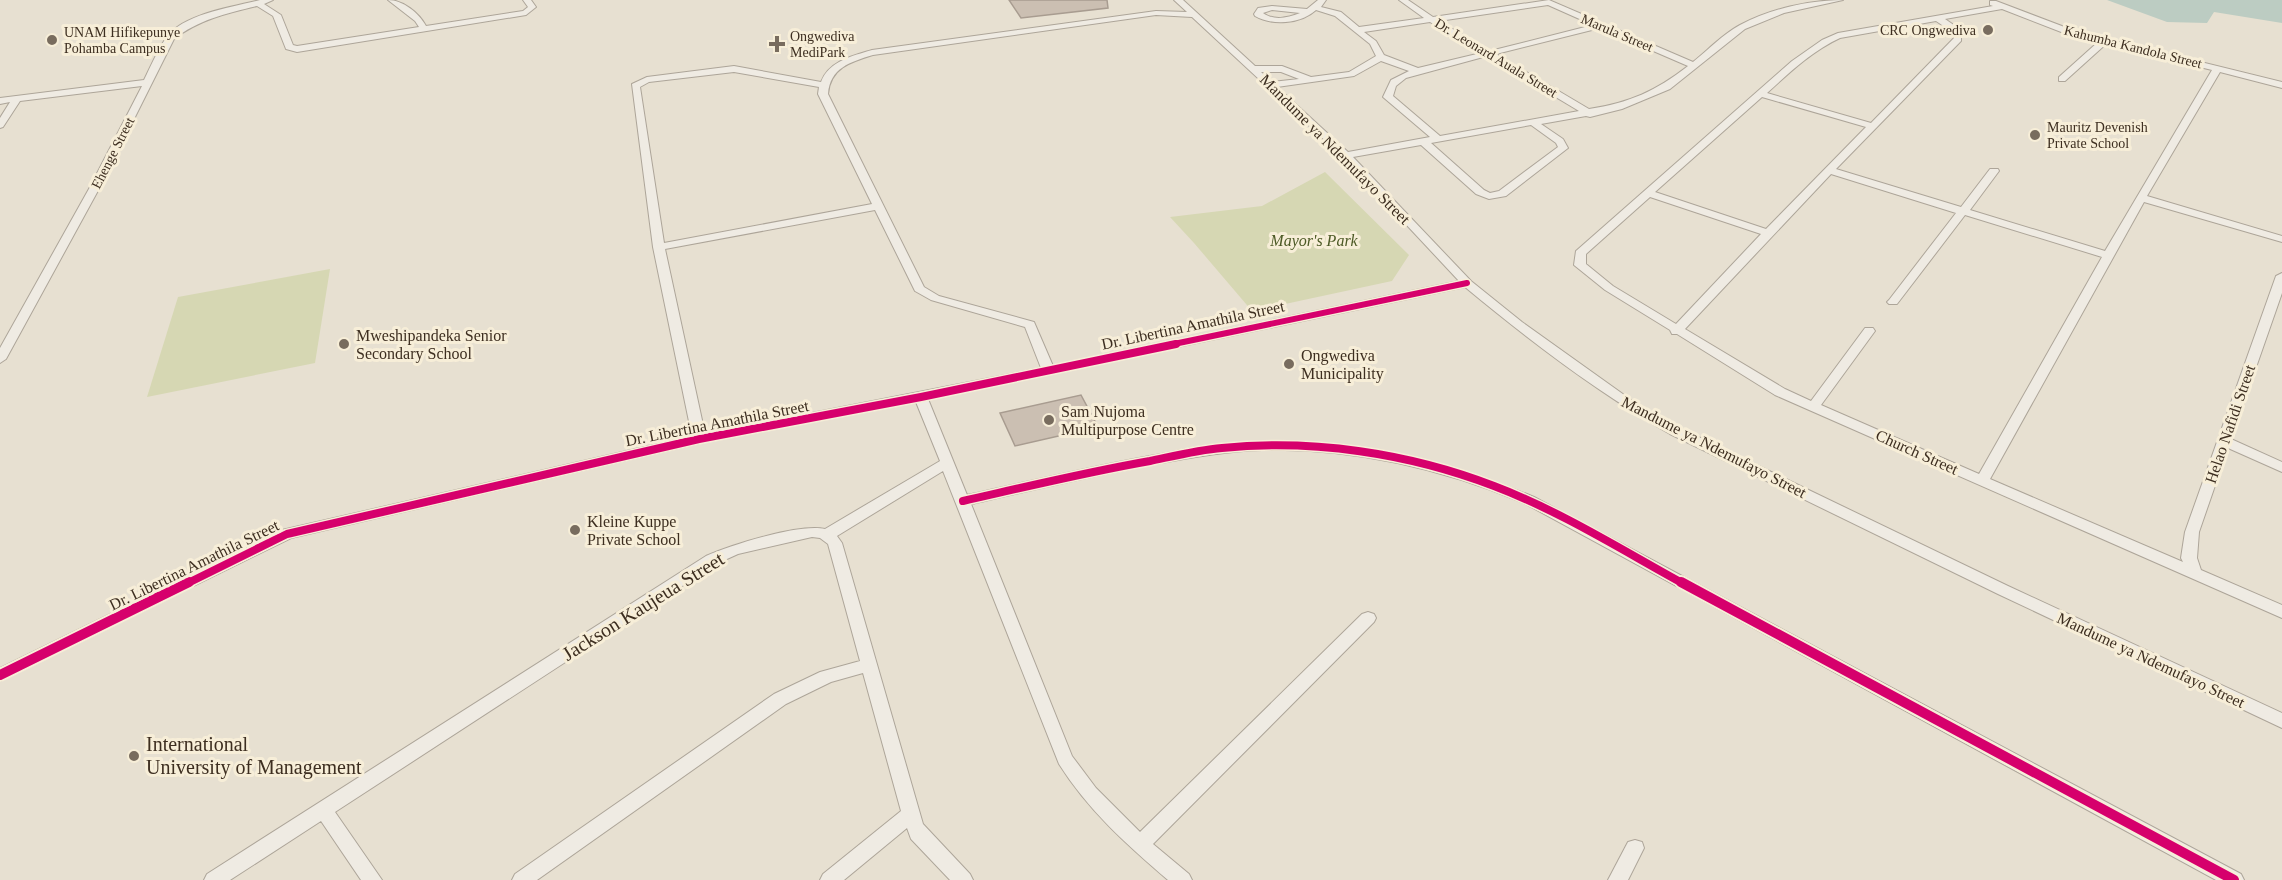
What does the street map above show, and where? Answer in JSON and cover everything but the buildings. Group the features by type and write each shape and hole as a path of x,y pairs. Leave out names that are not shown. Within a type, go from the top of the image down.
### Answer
{"street":[{"path":"392,0 418,19 424,29"},
{"path":"263,1 277,15 289,47 297,49 526,13 532,7 527,0"},
{"name":"Dr. Leonard Auala Street","path":"1403,0 1432,20 1590,114"},
{"path":"1346,155 1590,114 1619,107 1667,87 1742,27 1782,11 1816,2 1839,0"},
{"name":"Kahumba Kandola Street","path":"1987,0 2042,23 2104,41 2282,85"},
{"name":"Ehenge Street","path":"0,359 95,187 170,39 180,29 197,20 263,1"},
{"path":"1156,14 1179,1"},
{"name":"Mandume ya Ndemufayo Street","path":"1179,1 1346,155 1467,283 1518,326 1629,405 1675,431 2003,590 2282,721"},
{"path":"1358,30 1545,1"},
{"name":"Marula Street","path":"1545,1 1600,27 1692,65"},
{"path":"1316,7 1302,16 1275,20 1262,18 1257,14 1260,10 1272,8 1316,7 1338,14 1373,43 1381,57 1418,71"},
{"path":"1648,193 1795,63 1825,42 1838,36 2001,7"},
{"path":"1048,369 1030,325 935,298 920,289 823,90 828,73 846,60 872,53 1156,14 1194,15"},
{"path":"1676,331 1768,233 1958,39 1958,32 1939,19"},
{"path":"1437,138 1388,97 1389,87 1396,79 1418,71 1600,27"},
{"path":"2062,78 2104,41"},
{"path":"1271,85 1351,74 1381,57"},
{"path":"699,439 659,247 635,86 647,80 734,69 823,90"},
{"path":"1254,69 1282,69 1308,79"},
{"path":"1982,481 2141,198 2217,69"},
{"path":"0,101 148,82"},
{"path":"1762,94 1872,126"},
{"path":"0,125 17,99"},
{"path":"1422,141 1480,192 1489,196 1502,194 1563,148 1560,141 1534,123"},
{"path":"1829,170 2109,256"},
{"path":"1893,302 1994,171"},
{"path":"1648,193 1768,233"},
{"name":"Church Street","path":"1648,193 1580,253 1580,265 1591,276 1676,331 1780,392 2282,612"},
{"path":"2141,198 2282,238"},
{"path":"659,247 879,206"},
{"name":"Helao Nafidi Street","path":"2195,574 2189,558 2189,546 2282,276"},
{"name":"Dr. Libertina Amathila Street","path":"0,675 287,534 482,487 699,439 921,397 1467,283"},
{"path":"2268,317 2282,319"},
{"path":"0,331 16,328"},
{"path":"1813,407 1869,331"},
{"path":"921,397 1065,759 1080,784 1097,805 1182,880"},
{"path":"2224,441 2282,467"},
{"path":"963,501 1127,465 1222,448 1292,446 1351,450 1464,474 1529,500 2234,880"},
{"path":"948,462 827,535 836,543 918,833 963,880"},
{"name":"Jackson Kaujeua Street","path":"214,880 711,560 734,550 801,534 812,532 827,535"},
{"path":"1140,844 1368,618"},
{"path":"522,880 780,699 826,677 870,665"},
{"path":"324,810 372,880"},
{"path":"830,880 911,814"},
{"path":"1618,880 1635,848"}],"green space":[{"name":"Mayor's Park","path":"1325,172 1409,255 1392,281 1252,311 1170,217 1262,206"},
{"path":"330,269 315,363 147,397 178,297"}],"shaded area":[{"path":"2107,0 2282,0 2282,23 2214,12 2207,23 2167,22"}],"cycle path":[{"path":"0,675 287,534 699,439 921,397 1467,283"},
{"path":"963,501 1139,463 1215,449 1261,445 1340,449 1379,454 1456,473 1529,500 2234,880"}],"place":[{"name":"CRC Ongwediva","path":"1988,30"},
{"name":"UNAM Hifikepunye Pohamba Campus","path":"52,40"},
{"name":"Ongwediva MediPark","path":"777,44"},
{"name":"Mauritz Devenish Private School","path":"2035,135"},
{"name":"Mweshipandeka Senior Secondary School","path":"344,344"},
{"name":"Ongwediva Municipality","path":"1289,364"},
{"name":"Sam Nujoma Multipurpose Centre","path":"1049,420"},
{"name":"Kleine Kuppe Private School","path":"575,530"},
{"name":"International University of Management","path":"134,756"}]}
